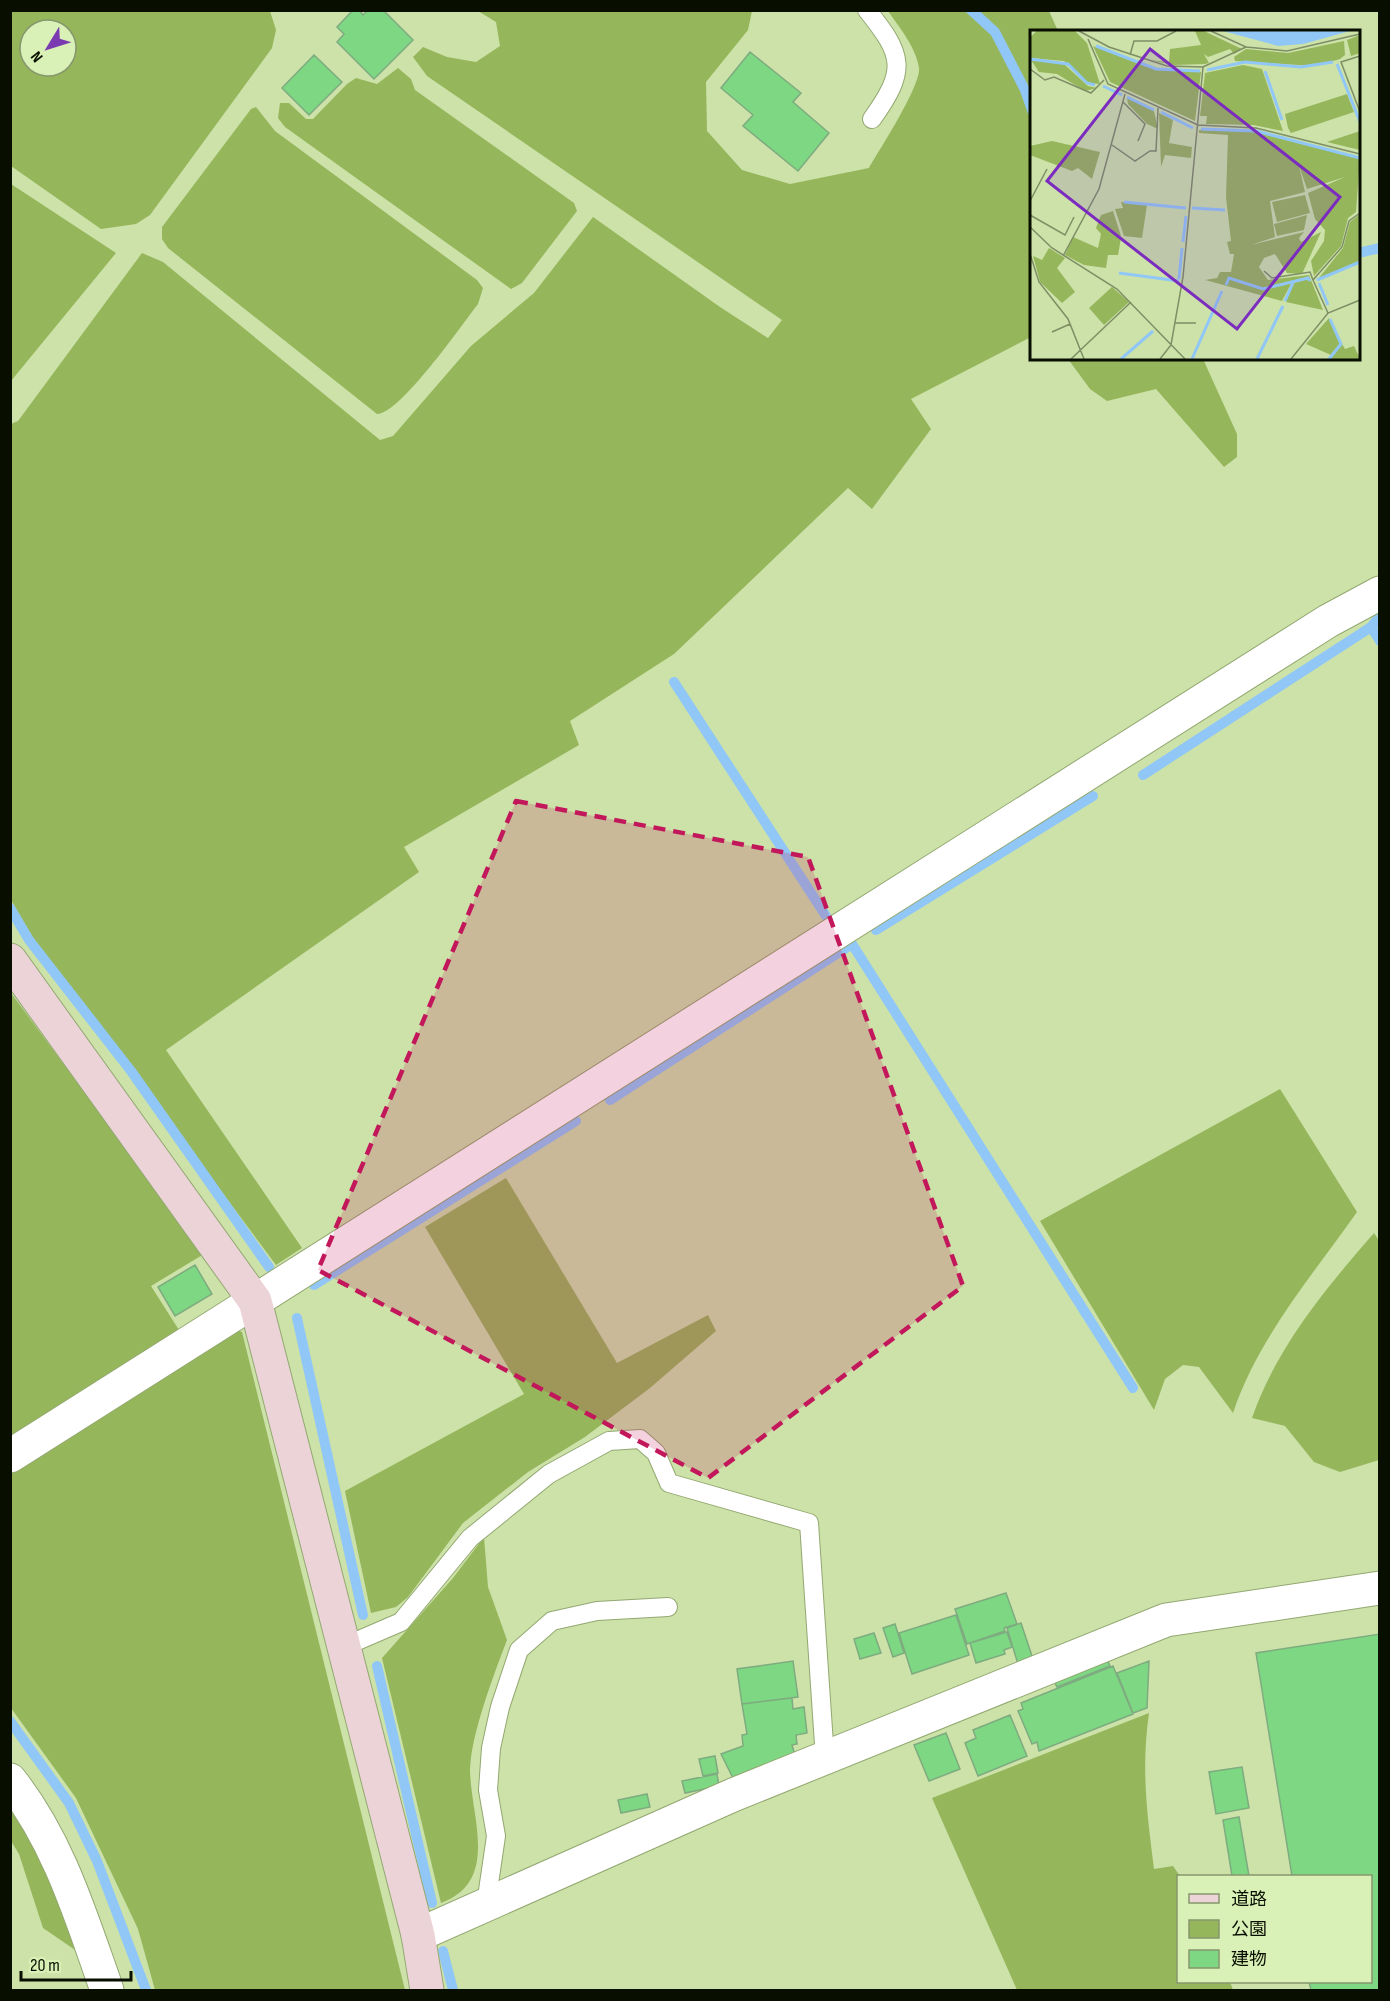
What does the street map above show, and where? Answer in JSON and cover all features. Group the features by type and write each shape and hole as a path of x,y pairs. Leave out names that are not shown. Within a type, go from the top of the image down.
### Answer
{"street":[{"path":"10,1456 1328,621 1380,593"},
{"path":"10,960 255,1301 418,1935 427,1990"},
{"path":"418,1935 733,1795 1177,1617 1380,1588"},
{"path":"10,1780 25,1798 58,1855 107,1990"}],"lane":[{"path":"867,10 896,54 898,75 890,94 872,119"},
{"path":"343,1647 401,1622 470,1538 549,1474 609,1441 640,1439 656,1453 669,1483 809,1523 825,1760"},
{"path":"486,1904 496,1836 488,1790 490,1748 500,1707 519,1650 552,1621 597,1611 668,1607"}],"highlighted area":[{"path":"516,801 808,857 963,1286 708,1478 318,1270"}],"green space":[{"path":"10,11 270,11 276,30 272,48 150,215 136,224 101,229 11,166"},
{"path":"478,11 752,11 748,30 706,82 707,131 742,170 790,184 869,168 899,118 914,89 919,68 911,45 888,11 1049,11 1058,30 1030,30 1030,338 911,399 931,429 872,509 848,488 674,654 570,721 579,745 404,847 419,872 166,1050 302,1248 276,1265 33,938 11,900 11,424 18,421 142,253 163,262 380,440 393,436 471,346 534,293 593,217 720,307 768,338 782,320 427,76 413,57 423,47 447,57 476,62 500,46 496,22"},
{"path":"398,68 411,79 415,90 574,203 577,211 522,283 511,289 285,127 278,118 280,103 289,103 306,119 313,119 347,84 356,78 377,84"},
{"path":"256,107 275,131 477,280 483,288 478,304 445,348 415,385 387,410 377,414 168,248 162,239 162,227 251,109"},
{"path":"11,184 116,253 11,381"},
{"path":"1069,360 1203,360 1237,434 1237,457 1224,467 1156,389 1107,401 1090,389"},
{"path":"11,993 204,1254 151,1286 179,1330 11,1436"},
{"path":"1280,1089 1357,1212 1271,1333 1244,1385 1233,1413 1199,1367 1183,1365 1165,1379 1154,1410 1040,1221"},
{"path":"506,1178 617,1363 708,1315 716,1331 650,1388 585,1437 528,1472 463,1523 408,1597 396,1607 371,1613 345,1491 524,1394 425,1227"},
{"path":"1374,1233 1380,1242 1379,1460 1340,1472 1314,1462 1285,1426 1252,1418 1274,1367 1288,1343 1338,1275"},
{"path":"233,1328 242,1332 405,1990 155,1990 138,1929 76,1798 11,1708 10,1465"},
{"path":"484,1537 488,1587 507,1640 484,1704 471,1755 471,1787 477,1826 477,1863 471,1879 459,1893 441,1903 382,1658 453,1578"},
{"path":"1149,1713 1145,1772 1154,1869 1173,1866 1179,1875 1177,1875 1177,1983 1230,1983 1233,1990 1017,1990 932,1798"},
{"path":"10,1806 52,1871 81,1954 43,1928 19,1854 11,1841"}],"building":[{"path":"353,10 359,10 363,15 368,10 383,10 413,40 374,79 337,42 344,34 337,27"},
{"path":"750,52 801,93 793,102 829,133 798,171 743,126 753,115 721,88"},
{"path":"314,55 342,82 309,115 282,88"},
{"path":"195,1265 212,1294 175,1316 158,1287"},
{"path":"1006,1593 1017,1624 1004,1628 1005,1631 967,1644 955,1609"},
{"path":"956,1615 969,1655 912,1674 899,1633"},
{"path":"1021,1623 1033,1659 1018,1664 1007,1628"},
{"path":"895,1624 904,1653 893,1657 883,1628"},
{"path":"1007,1632 1012,1647 1004,1650 1005,1654 976,1663 970,1643"},
{"path":"874,1633 881,1653 860,1659 854,1639"},
{"path":"1380,1634 1380,1990 1311,1990 1309,1983 1372,1983 1372,1875 1292,1875 1256,1653"},
{"path":"1105,1654 1110,1666 1057,1687 1051,1675"},
{"path":"793,1661 798,1697 742,1704 737,1669"},
{"path":"1149,1661 1147,1708 1133,1713 1117,1673"},
{"path":"1113,1666 1133,1714 1039,1751 1037,1742 1032,1744 1018,1711 1023,1709 1021,1703"},
{"path":"792,1698 793,1709 804,1707 807,1733 796,1735 797,1744 792,1745 795,1755 733,1778 721,1754 743,1746 742,1735 747,1734 742,1704"},
{"path":"1010,1715 1027,1756 978,1776 965,1743 976,1738 973,1730"},
{"path":"946,1733 960,1769 929,1781 914,1745"},
{"path":"715,1756 718,1773 703,1776 699,1759"},
{"path":"1242,1767 1249,1808 1216,1814 1209,1772"},
{"path":"717,1774 719,1786 685,1793 682,1781"},
{"path":"647,1794 650,1807 621,1813 618,1800"},
{"path":"1239,1817 1249,1875 1232,1875 1223,1820"}],"waterway":[{"path":"971,10 995,32 1030,104"},
{"path":"1360,253 1380,248"},
{"path":"1143,775 1371,627 1380,616"},
{"path":"1371,627 1380,641"},
{"path":"674,682 826,916"},
{"path":"876,930 1093,796"},
{"path":"10,908 29,940 131,1071 269,1267"},
{"path":"610,1100 852,944 1133,1388"},
{"path":"314,1285 576,1121"},
{"path":"297,1318 363,1615"},
{"path":"377,1666 432,1903"},
{"path":"10,1721 69,1803 97,1861 146,1990"},
{"path":"443,1951 453,1990"}]}
